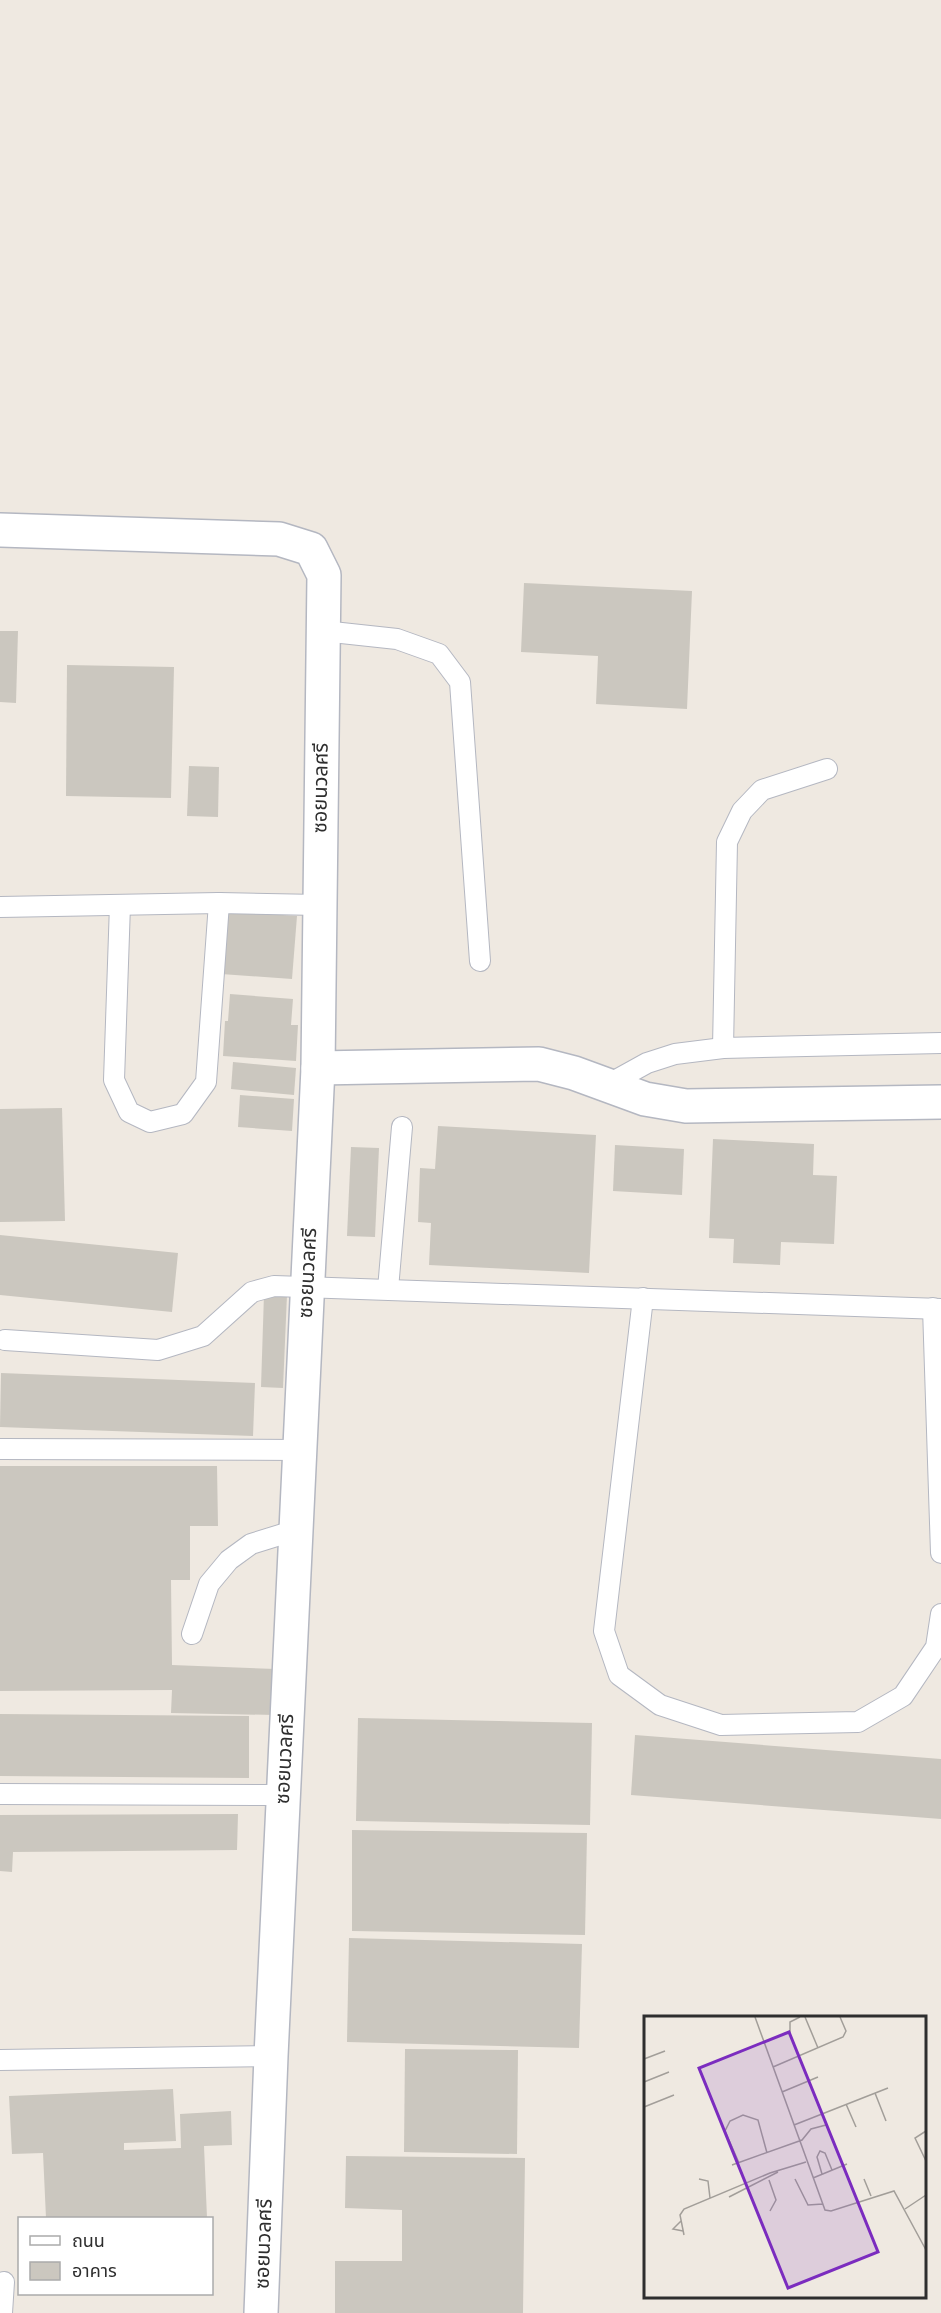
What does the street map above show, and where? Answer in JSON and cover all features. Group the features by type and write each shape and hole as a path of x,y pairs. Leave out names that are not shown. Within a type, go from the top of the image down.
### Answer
{"street":[{"name":"ซอยนวลศรี","path":"0,530 279,539 311,549 324,574 318,1068 261,2313"},
{"path":"318,1068 539,1064 609,1084 645,1099 686,1106 941,1102"}],"lane":[{"path":"323,631 397,639 439,654 460,682 480,961"},
{"path":"723,1048 727,842 741,811 762,790 827,769"},
{"path":"120,905 114,1080 129,1112 150,1122 183,1114 206,1082 219,903"},
{"path":"0,907 219,903 319,905"},
{"path":"609,1084 647,1063 675,1054 723,1048 941,1043"},
{"path":"388,1289 402,1126"},
{"path":"5,1340 158,1350 202,1336 252,1292 274,1286 937,1308 941,1553"},
{"path":"643,1298 604,1631 619,1675 660,1705 721,1725 858,1722 903,1696 936,1647 941,1614"},
{"path":"0,1449 300,1450"},
{"path":"192,1634 209,1584 229,1560 251,1544 296,1530"},
{"path":"0,1794 284,1795"},
{"path":"0,2060 271,2056"},
{"path":"2,2313 4,2282"}],"building":[{"path":"524,583 692,591 687,709 596,704 598,656 521,652"},
{"path":"0,631 18,631 16,703 0,702"},
{"path":"67,665 174,667 171,798 66,796"},
{"path":"189,766 219,767 218,817 187,816"},
{"path":"226,911 297,916 292,979 221,974"},
{"path":"230,994 293,999 291,1025 298,1025 296,1061 223,1056 225,1021 228,1021"},
{"path":"233,1062 296,1068 294,1095 231,1089"},
{"path":"240,1095 294,1099 292,1131 238,1127"},
{"path":"62,1108 65,1221 0,1222 0,1109"},
{"path":"438,1126 596,1135 589,1273 429,1265 431,1223 418,1222 420,1168 435,1169"},
{"path":"713,1139 814,1144 813,1175 837,1176 834,1244 781,1242 780,1265 733,1263 734,1239 709,1238"},
{"path":"615,1145 684,1149 682,1195 613,1191"},
{"path":"351,1147 379,1148 375,1237 347,1236"},
{"path":"0,1235 178,1253 172,1312 0,1295"},
{"path":"264,1294 287,1295 283,1388 261,1387"},
{"path":"1,1373 255,1383 253,1436 0,1427"},
{"path":"0,1466 217,1466 218,1526 190,1526 190,1580 171,1580 172,1665 276,1669 275,1715 171,1713 172,1690 0,1691"},
{"path":"0,1714 249,1716 249,1778 0,1776"},
{"path":"358,1718 592,1723 590,1825 356,1821"},
{"path":"635,1735 941,1759 941,1819 631,1795"},
{"path":"238,1814 237,1850 13,1852 12,1872 0,1871 0,1815"},
{"path":"352,1830 587,1833 585,1935 352,1931"},
{"path":"349,1938 582,1944 579,2048 347,2042"},
{"path":"405,2049 518,2050 517,2154 404,2152"},
{"path":"173,2089 176,2141 124,2143 124,2150 181,2148 180,2114 231,2111 232,2145 204,2146 207,2217 46,2217 43,2153 12,2154 9,2096"},
{"path":"346,2156 525,2158 523,2313 335,2313 335,2261 402,2261 402,2210 345,2208"}]}
